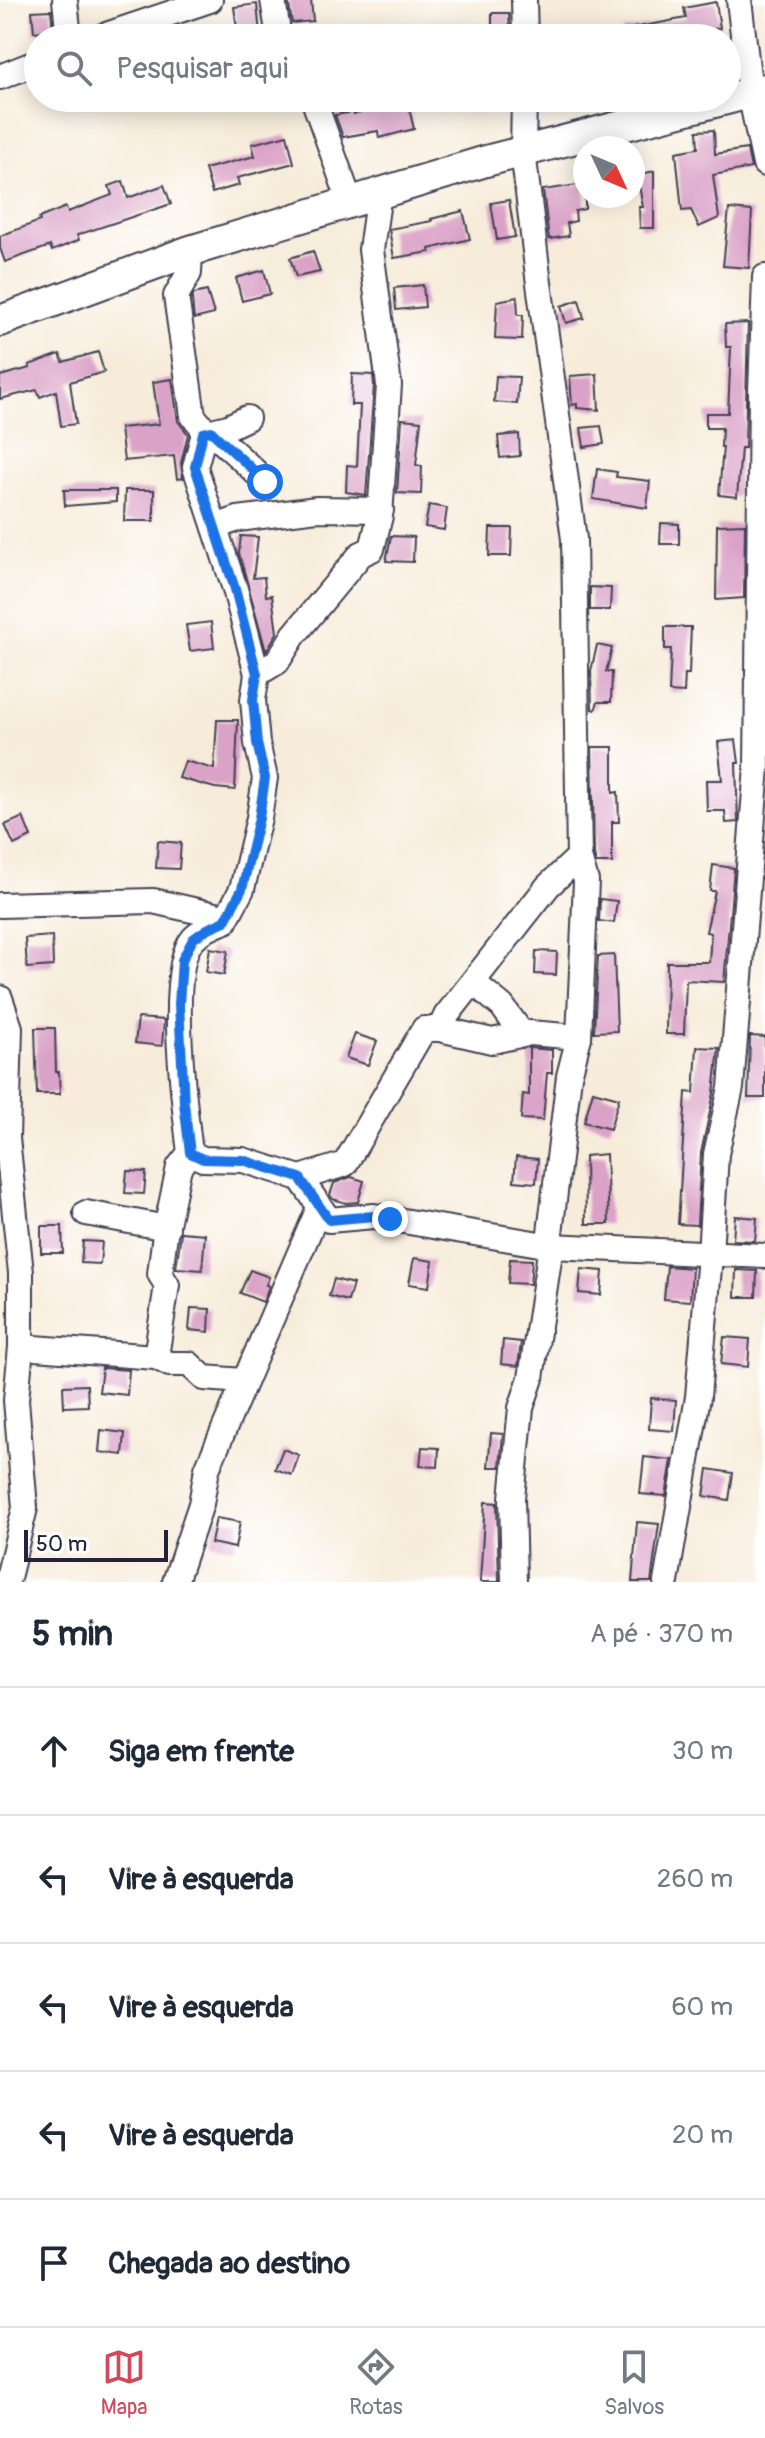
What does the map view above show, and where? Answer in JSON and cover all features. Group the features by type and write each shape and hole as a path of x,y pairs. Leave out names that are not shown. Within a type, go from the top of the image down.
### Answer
{"main road":[{"path":"0,321 190,251 523,151 675,112"}],"street":[{"path":"65,0 68,24"},
{"path":"139,24 210,0"},
{"path":"273,0 277,24"},
{"path":"524,0 525,24"},
{"path":"739,0 757,91 765,164"},
{"path":"0,77 24,68"},
{"path":"318,112 350,202"},
{"path":"514,1582 512,1498 521,1408 531,1378 551,1246 569,1076 579,1037 586,881 579,857 574,539 523,151 524,112"},
{"path":"257,674 277,662 294,635 361,554 372,549 381,510 389,385 371,250 379,193"},
{"path":"190,251 189,273 176,296 193,416 207,432 234,454 247,460 265,482"},
{"path":"666,1582 698,1397 716,1154 731,1088 757,767 765,277"},
{"path":"207,432 247,418"},
{"path":"156,1357 167,1285 160,1274 167,1228 179,1167 190,1153 180,1019 182,960 193,939 225,921 242,889 265,778 257,743 253,700 257,674 235,589 195,467 207,432"},
{"path":"215,527 238,519 317,509 381,510"},
{"path":"440,1029 446,1016 548,886 579,857"},
{"path":"0,905 153,901 219,916 225,921"},
{"path":"474,983 502,1006 523,1035"},
{"path":"0,998 10,1028 7,1138 21,1273 21,1347 16,1400 25,1508 7,1582"},
{"path":"190,1153 203,1159 243,1160 300,1178 345,1164 424,1029 440,1029 492,1041 529,1033 579,1037"},
{"path":"300,1178 329,1220 374,1216 551,1246 765,1256"},
{"path":"175,1582 201,1504 207,1469 319,1208"},
{"path":"86,1213 167,1228"},
{"path":"21,1347 156,1357 169,1364 189,1364 204,1378 243,1381"}],"building":[{"path":"288,0 311,0 313,21 292,23"},
{"path":"716,2 719,24 654,24 686,18 684,8"},
{"path":"257,4 259,24 236,24 234,7"},
{"path":"51,10 52,24 33,24 32,11"},
{"path":"492,13 509,13 509,24 492,24"},
{"path":"410,112 414,129 379,138 378,131 343,137 335,115"},
{"path":"714,130 715,154 747,149 751,168 713,175 719,218 699,227 691,210 682,211 676,152 698,148 697,131"},
{"path":"287,135 294,163 237,178 239,185 212,193 205,169 255,156 252,144"},
{"path":"654,171 654,228 640,228 639,208 645,208 645,173"},
{"path":"123,181 128,198 164,185 171,204 77,235 79,240 52,251 50,246 5,262 0,236 66,207 68,212 112,195 109,186"},
{"path":"573,186 573,208 585,209 575,211 576,221 567,223 569,236 549,239 543,190"},
{"path":"509,200 515,237 497,240 491,203"},
{"path":"729,209 752,211 749,268 723,266"},
{"path":"463,211 470,239 429,249 430,252 394,258 389,229"},
{"path":"313,251 320,272 296,277 290,258"},
{"path":"264,270 270,294 242,301 236,278"},
{"path":"423,285 425,307 396,310 394,288"},
{"path":"207,291 214,314 194,319 194,294"},
{"path":"517,297 518,315 523,315 522,340 495,339 497,301"},
{"path":"579,300 584,318 566,323 561,306"},
{"path":"748,323 745,448 741,448 737,497 719,495 722,428 706,428 706,413 728,413 731,347 726,347 725,324"},
{"path":"98,352 104,372 70,382 76,424 61,426 56,391 40,397 37,390 0,399 0,376 30,368 29,365 60,354 63,362"},
{"path":"352,374 373,375 366,495 346,492 347,465 357,466 360,405 351,405"},
{"path":"597,374 599,410 572,405 570,376"},
{"path":"496,376 519,377 517,404 494,402"},
{"path":"172,379 178,421 188,434 181,463 183,478 177,479 174,456 124,461 120,428 159,424 153,382"},
{"path":"402,419 421,421 416,465 422,466 421,494 397,493"},
{"path":"601,426 604,444 584,447 581,428"},
{"path":"519,434 520,456 500,458 498,436"},
{"path":"597,469 617,472 616,477 650,481 647,508 593,499"},
{"path":"64,490 116,490 116,502 65,506"},
{"path":"125,490 154,490 154,521 124,521"},
{"path":"429,505 447,508 444,530 425,527"},
{"path":"661,523 679,524 679,544 660,544"},
{"path":"745,524 744,598 716,600 717,525"},
{"path":"490,528 512,528 511,556 489,556"},
{"path":"241,536 258,537 253,578 264,577 266,596 272,595 277,633 266,651 239,553"},
{"path":"391,536 414,537 413,562 386,561"},
{"path":"590,587 611,588 610,610 590,610"},
{"path":"211,622 214,648 190,651 186,625"},
{"path":"665,627 691,627 689,674 685,674 684,693 669,692 671,649 665,649"},
{"path":"597,645 612,648 606,672 612,672 611,702 598,702 595,710 592,709 591,671"},
{"path":"217,720 238,720 235,790 179,778 185,761 214,769"},
{"path":"736,740 739,763 736,763 738,822 726,823 725,811 707,811 706,780 722,780 718,742"},
{"path":"592,747 613,747 613,793 618,792 619,822 612,822 612,863 596,863 594,855"},
{"path":"23,817 31,837 14,845 5,825"},
{"path":"158,841 181,843 179,869 156,868"},
{"path":"713,865 734,868 724,982 686,980 684,1034 666,1034 667,962 709,962 711,933 706,932 715,891 710,891"},
{"path":"600,899 617,901 614,923 599,921"},
{"path":"52,936 53,966 27,968 25,938"},
{"path":"210,948 228,951 224,975 206,972"},
{"path":"536,951 557,952 556,975 535,974"},
{"path":"614,955 617,1031 594,1032 598,956"},
{"path":"138,1018 164,1020 162,1046 135,1043"},
{"path":"35,1028 55,1028 60,1094 37,1094"},
{"path":"355,1034 377,1041 368,1065 346,1058"},
{"path":"750,1036 765,1037 765,1098 748,1098"},
{"path":"697,1047 719,1048 714,1093 701,1153 697,1225 678,1224 686,1092 694,1093"},
{"path":"529,1048 552,1050 552,1073 547,1073 543,1120 521,1119 523,1094 529,1095"},
{"path":"593,1091 619,1098 610,1129 584,1122"},
{"path":"606,1154 609,1224 586,1224 585,1156"},
{"path":"516,1157 538,1159 536,1183 514,1181"},
{"path":"127,1171 146,1172 144,1194 125,1193"},
{"path":"351,1177 364,1181 358,1202 346,1203 333,1199 330,1195 334,1183"},
{"path":"735,1216 757,1218 755,1241 733,1240"},
{"path":"41,1226 62,1226 63,1253 41,1253"},
{"path":"181,1232 205,1234 202,1270 176,1268"},
{"path":"83,1241 102,1242 100,1264 81,1263"},
{"path":"414,1258 433,1261 429,1287 409,1284"},
{"path":"510,1259 532,1260 530,1284 508,1283"},
{"path":"667,1266 692,1268 690,1301 664,1299"},
{"path":"581,1269 603,1271 601,1295 579,1293"},
{"path":"250,1270 269,1277 263,1302 240,1293"},
{"path":"736,1270 757,1271 756,1297 735,1297"},
{"path":"334,1279 353,1284 348,1301 329,1296"},
{"path":"191,1308 210,1309 209,1332 189,1330"},
{"path":"724,1337 750,1339 748,1367 721,1364"},
{"path":"503,1340 521,1342 518,1366 501,1364"},
{"path":"102,1368 129,1370 127,1395 99,1392"},
{"path":"87,1385 88,1406 64,1407 63,1386"},
{"path":"651,1398 676,1400 674,1431 649,1429"},
{"path":"101,1430 125,1433 123,1455 99,1452"},
{"path":"491,1433 503,1434 500,1467 488,1467"},
{"path":"422,1447 439,1448 438,1467 420,1466"},
{"path":"283,1449 299,1455 292,1475 275,1469"},
{"path":"644,1457 672,1460 666,1496 640,1494"},
{"path":"708,1469 733,1473 729,1500 704,1496"},
{"path":"485,1502 497,1503 499,1582 480,1582"},
{"path":"216,1518 240,1522 235,1548 211,1543"},
{"path":"637,1522 659,1524 651,1582 632,1582"}],"route":[{"path":"265,482 247,460 234,454 211,431 203,433 195,467 235,589 257,674 253,700 257,743 265,778 242,889 225,921 193,939 182,960 179,1004 190,1153 203,1159 243,1160 300,1178 329,1220 374,1216 390,1219"}]}
